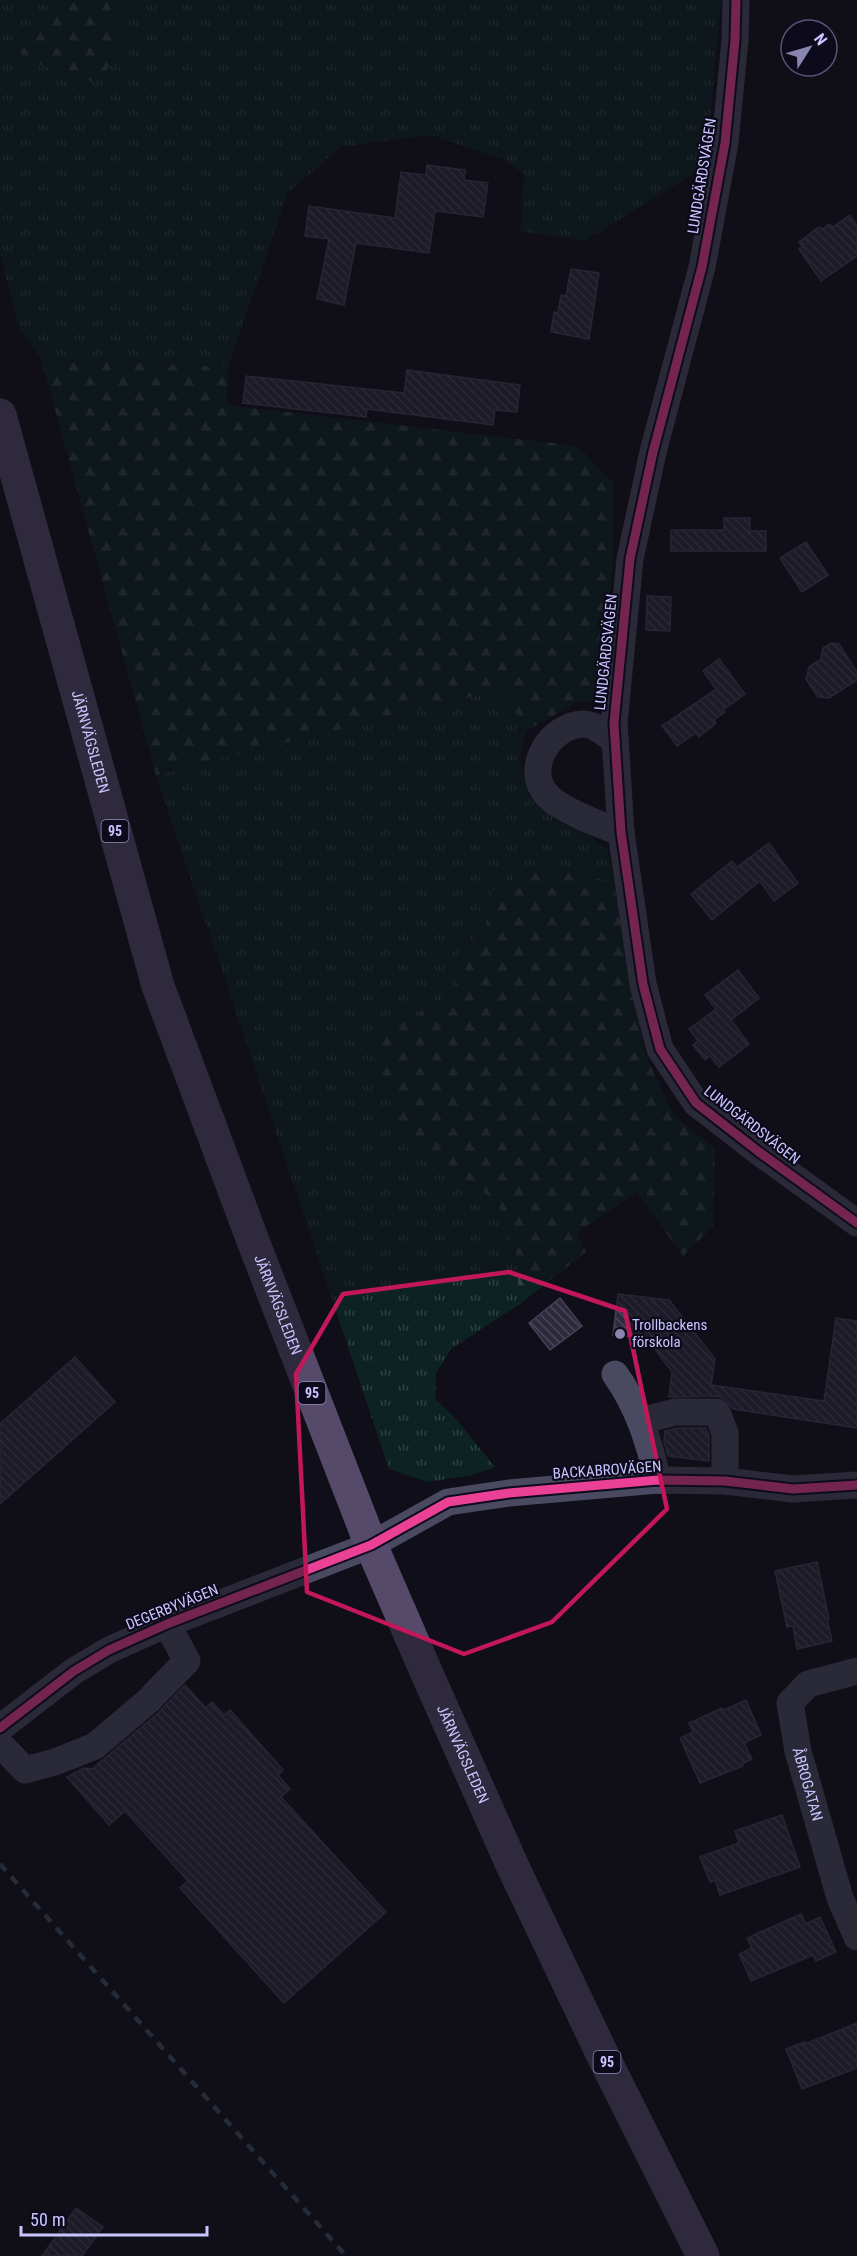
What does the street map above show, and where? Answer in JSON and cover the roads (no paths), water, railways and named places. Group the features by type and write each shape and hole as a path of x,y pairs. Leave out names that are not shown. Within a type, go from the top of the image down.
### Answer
{"main road":[{"name":"JÄRNVÄGSLEDEN","path":"0,415 158,987 257,1251 371,1545 513,1867 610,2070 703,2256"}],"street":[{"name":"LUNDGÄRDSVÄGEN","path":"736,0 735,40 725,143 702,267 653,452 630,559 614,723 621,832 644,984 660,1050 696,1103 759,1152 857,1222"},
{"path":"615,741 601,730 583,724 565,729 551,740 539,757 536,775 546,794 564,809 621,832"},
{"path":"615,1374 628,1392 641,1421 658,1480"},
{"path":"641,1421 675,1412 717,1412 724,1433 725,1481"},
{"name":"BACKABROVÄGEN","path":"371,1545 448,1502 508,1493 658,1480 725,1481 793,1489 857,1485"},
{"name":"DEGERBYVÄGEN","path":"0,1728 74,1671 109,1650 167,1624 371,1545"},
{"path":"0,1744 25,1770 55,1762 95,1746 148,1701 187,1661 167,1624"},
{"name":"ÅBROGATAN","path":"857,1671 808,1684 790,1703 798,1751 840,1898 857,1937"}],"railway":[{"path":"0,1864 346,2256"}],"place":[{"name":"Trollbackens förskola","path":"620,1334"}]}
